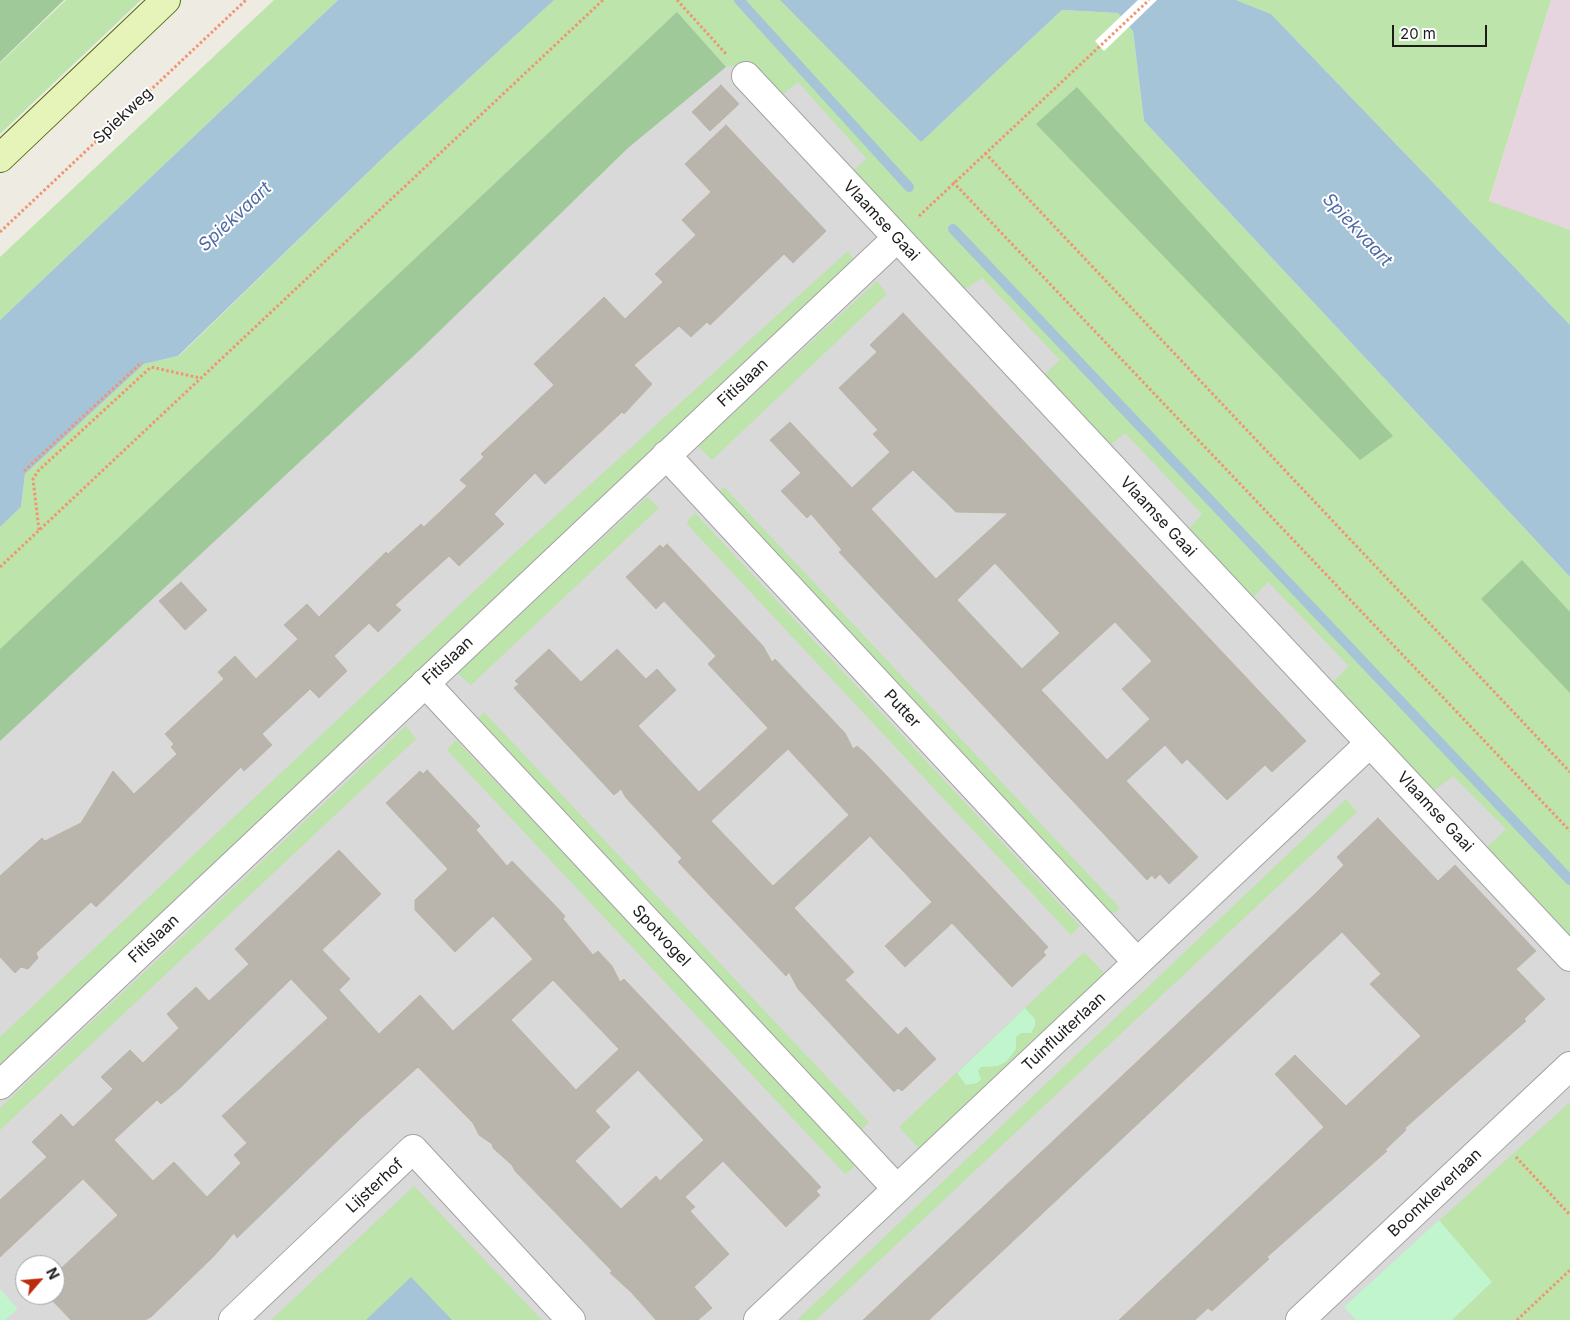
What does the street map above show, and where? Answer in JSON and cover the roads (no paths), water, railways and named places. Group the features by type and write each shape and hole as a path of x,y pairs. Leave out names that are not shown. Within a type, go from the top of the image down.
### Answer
{"main road":[{"path":"0,158 166,0"}],"street":[{"name":"Vlaamse Gaai","path":"746,76 1570,957"},
{"name":"Fitislaan","path":"0,1085 897,238"},
{"name":"Putter","path":"666,455 1138,962"},
{"name":"Spotvogel","path":"425,683 897,1189"},
{"name":"Tuinfluiterlaan","path":"758,1320 1370,743"},
{"name":"Boomkleverlaan","path":"1300,1320 1570,1066"},
{"name":"Lijsterhof","path":"233,1320 413,1149 571,1320"}],"water":[{"name":"Spiekvaart","path":"338,0 554,0 390,151 178,356 144,364 25,474 21,507 0,527 0,320"},
{"name":"Spiekvaart","path":"780,0 1236,0 1271,14 1570,325 1570,577 1144,121 1133,31 1118,13 1062,10 921,142"},
{"path":"411,1277 452,1320 366,1320"}],"waterway":[{"path":"739,0 909,187"},
{"path":"953,229 1570,880"}]}
